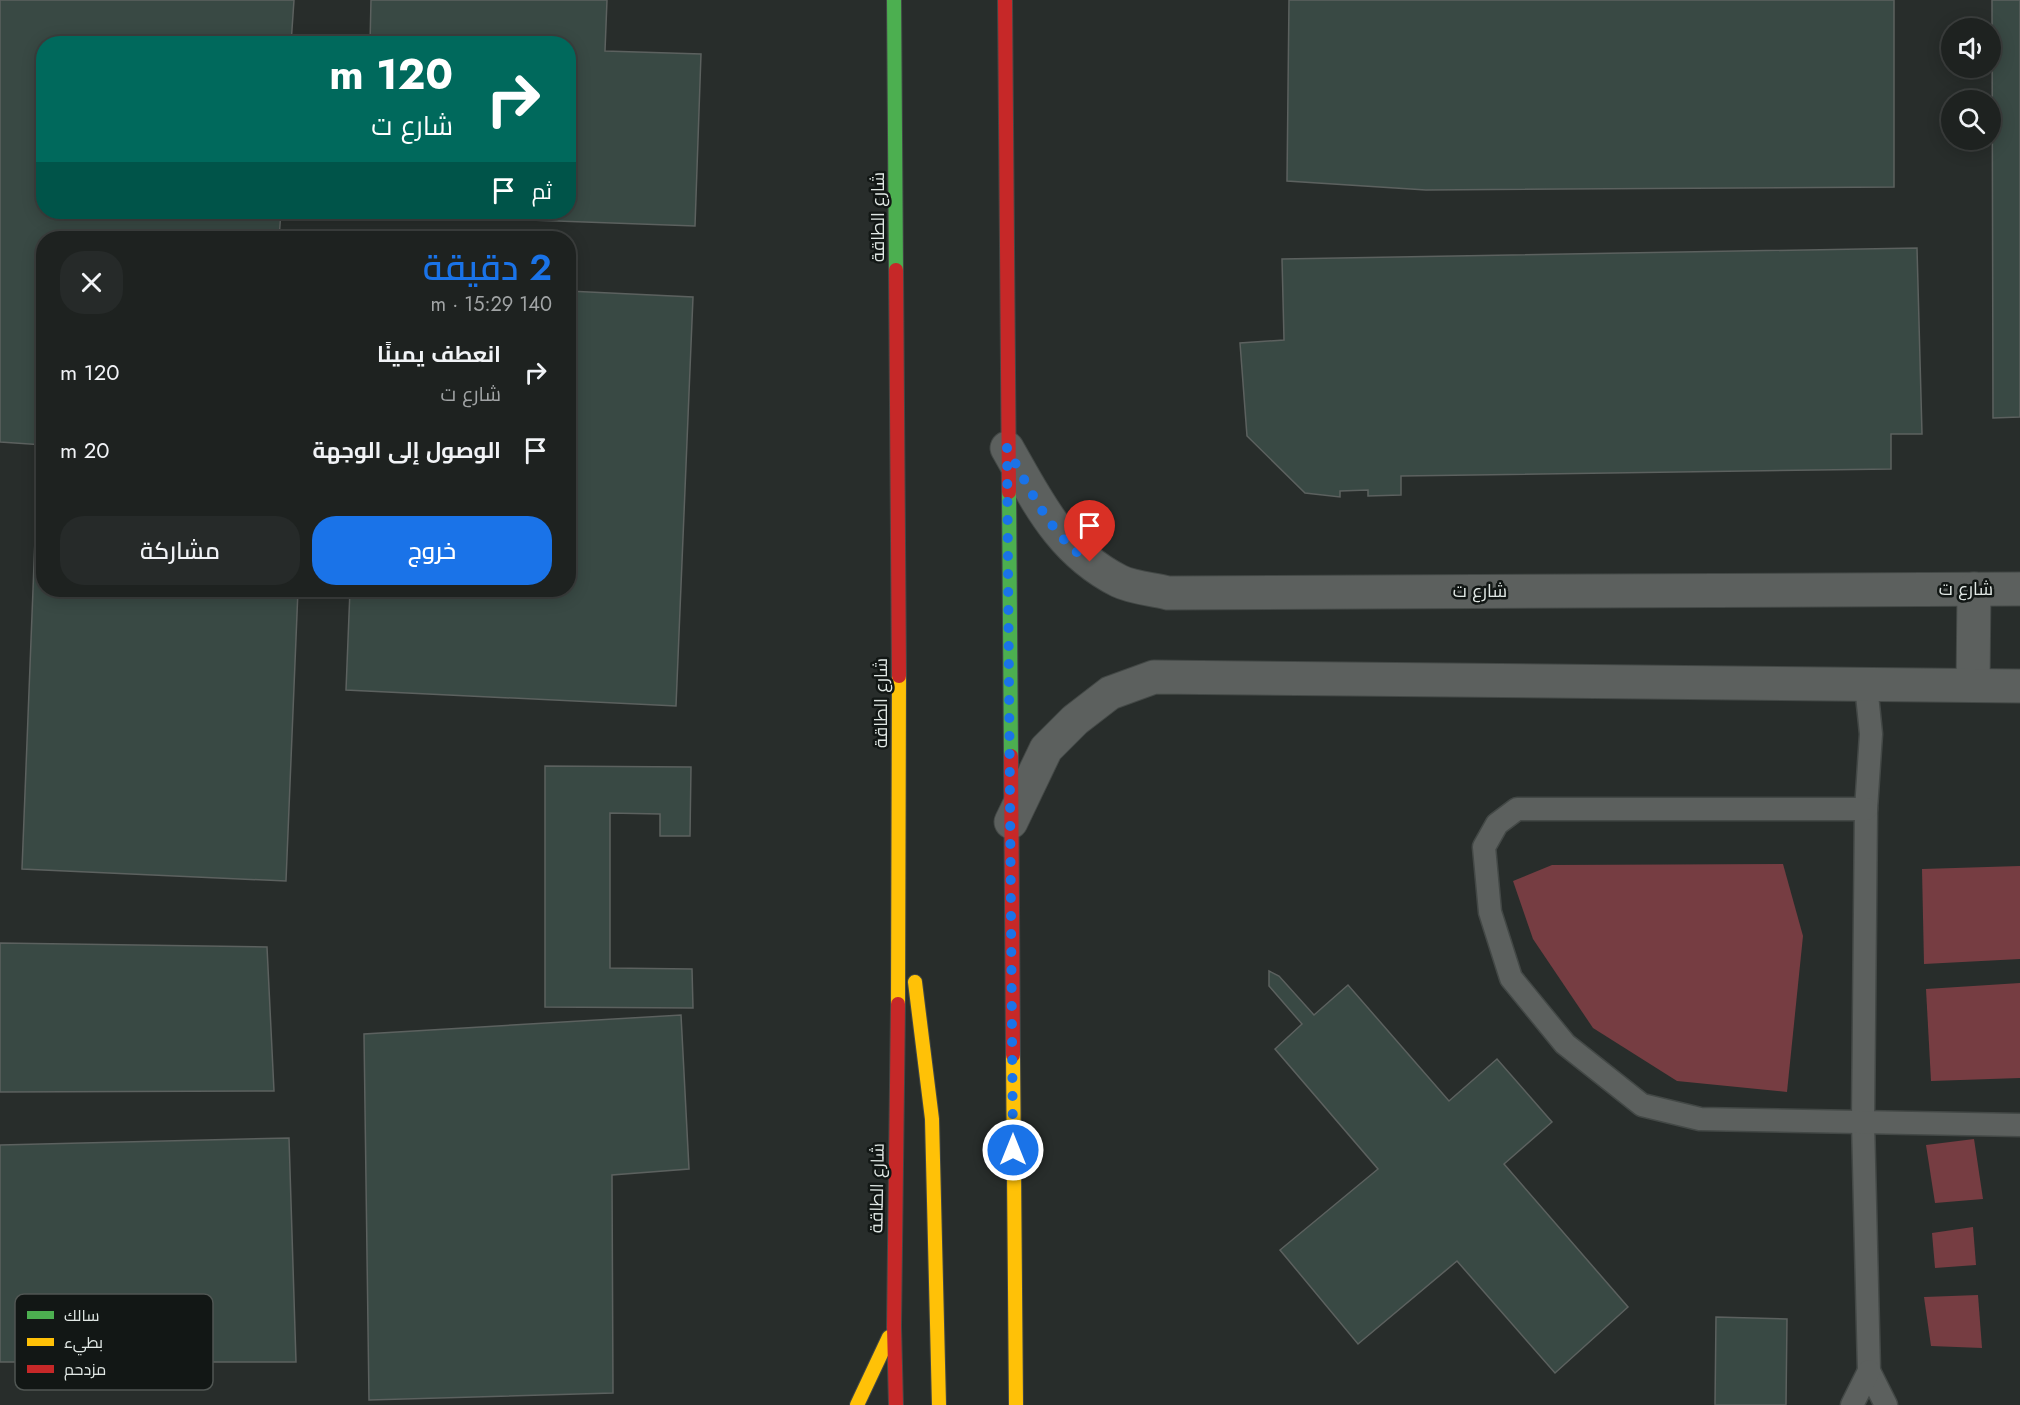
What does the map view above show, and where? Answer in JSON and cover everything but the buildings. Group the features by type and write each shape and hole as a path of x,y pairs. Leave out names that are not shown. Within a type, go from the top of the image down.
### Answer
{"main road":[{"name":"شارع الطاقة","path":"894,0 900,855 894,1327 896,1405"},
{"path":"1005,0 1016,1405"},
{"path":"900,855 932,1119 939,1405"},
{"path":"857,1405 876,1370 894,1327"},
{"path":"1015,1362 1029,1394"}],"street":[{"name":"شارع ت","path":"1007,448 1046,516 1074,552 1120,582 1168,593 2020,589"},
{"path":"1973,685 1974,589"},
{"path":"1011,822 1046,749 1075,720 1110,693 1154,677 2020,686"}],"lane":[{"path":"1866,685 1870,734 1866,809 1863,1122 1869,1371 1886,1405"},
{"path":"1866,809 1517,809 1497,824 1484,847 1490,912 1511,978 1565,1044 1642,1105 1700,1119 2020,1125"},
{"path":"1852,1405 1869,1371"}],"shaded area":[{"path":"1783,864 1803,936 1787,1092 1677,1081 1593,1028 1533,939 1513,881 1552,865"},
{"path":"2020,866 2020,959 1924,964 1922,869"},
{"path":"2020,983 2020,1078 1931,1081 1926,989"},
{"path":"1974,1139 1983,1199 1935,1203 1926,1145"},
{"path":"1973,1227 1976,1265 1935,1268 1932,1233"},
{"path":"1978,1295 1982,1348 1931,1346 1924,1297"}],"traffic: fast":[{"path":"894,0 896,270"},
{"path":"1009,492 1011,756"}],"traffic: slow":[{"path":"898,1004 899,676"},
{"path":"915,982 932,1119 939,1405"},
{"path":"1013,1055 1016,1405"},
{"path":"857,1405 889,1337"}],"traffic: jam":[{"path":"1005,0 1009,492"},
{"path":"896,270 899,676"},
{"path":"1011,756 1013,1055"},
{"path":"896,1405 894,1327 898,1004"}],"route":[{"path":"1013,1150 1007,448 1046,516 1074,552 1090,562"}]}
